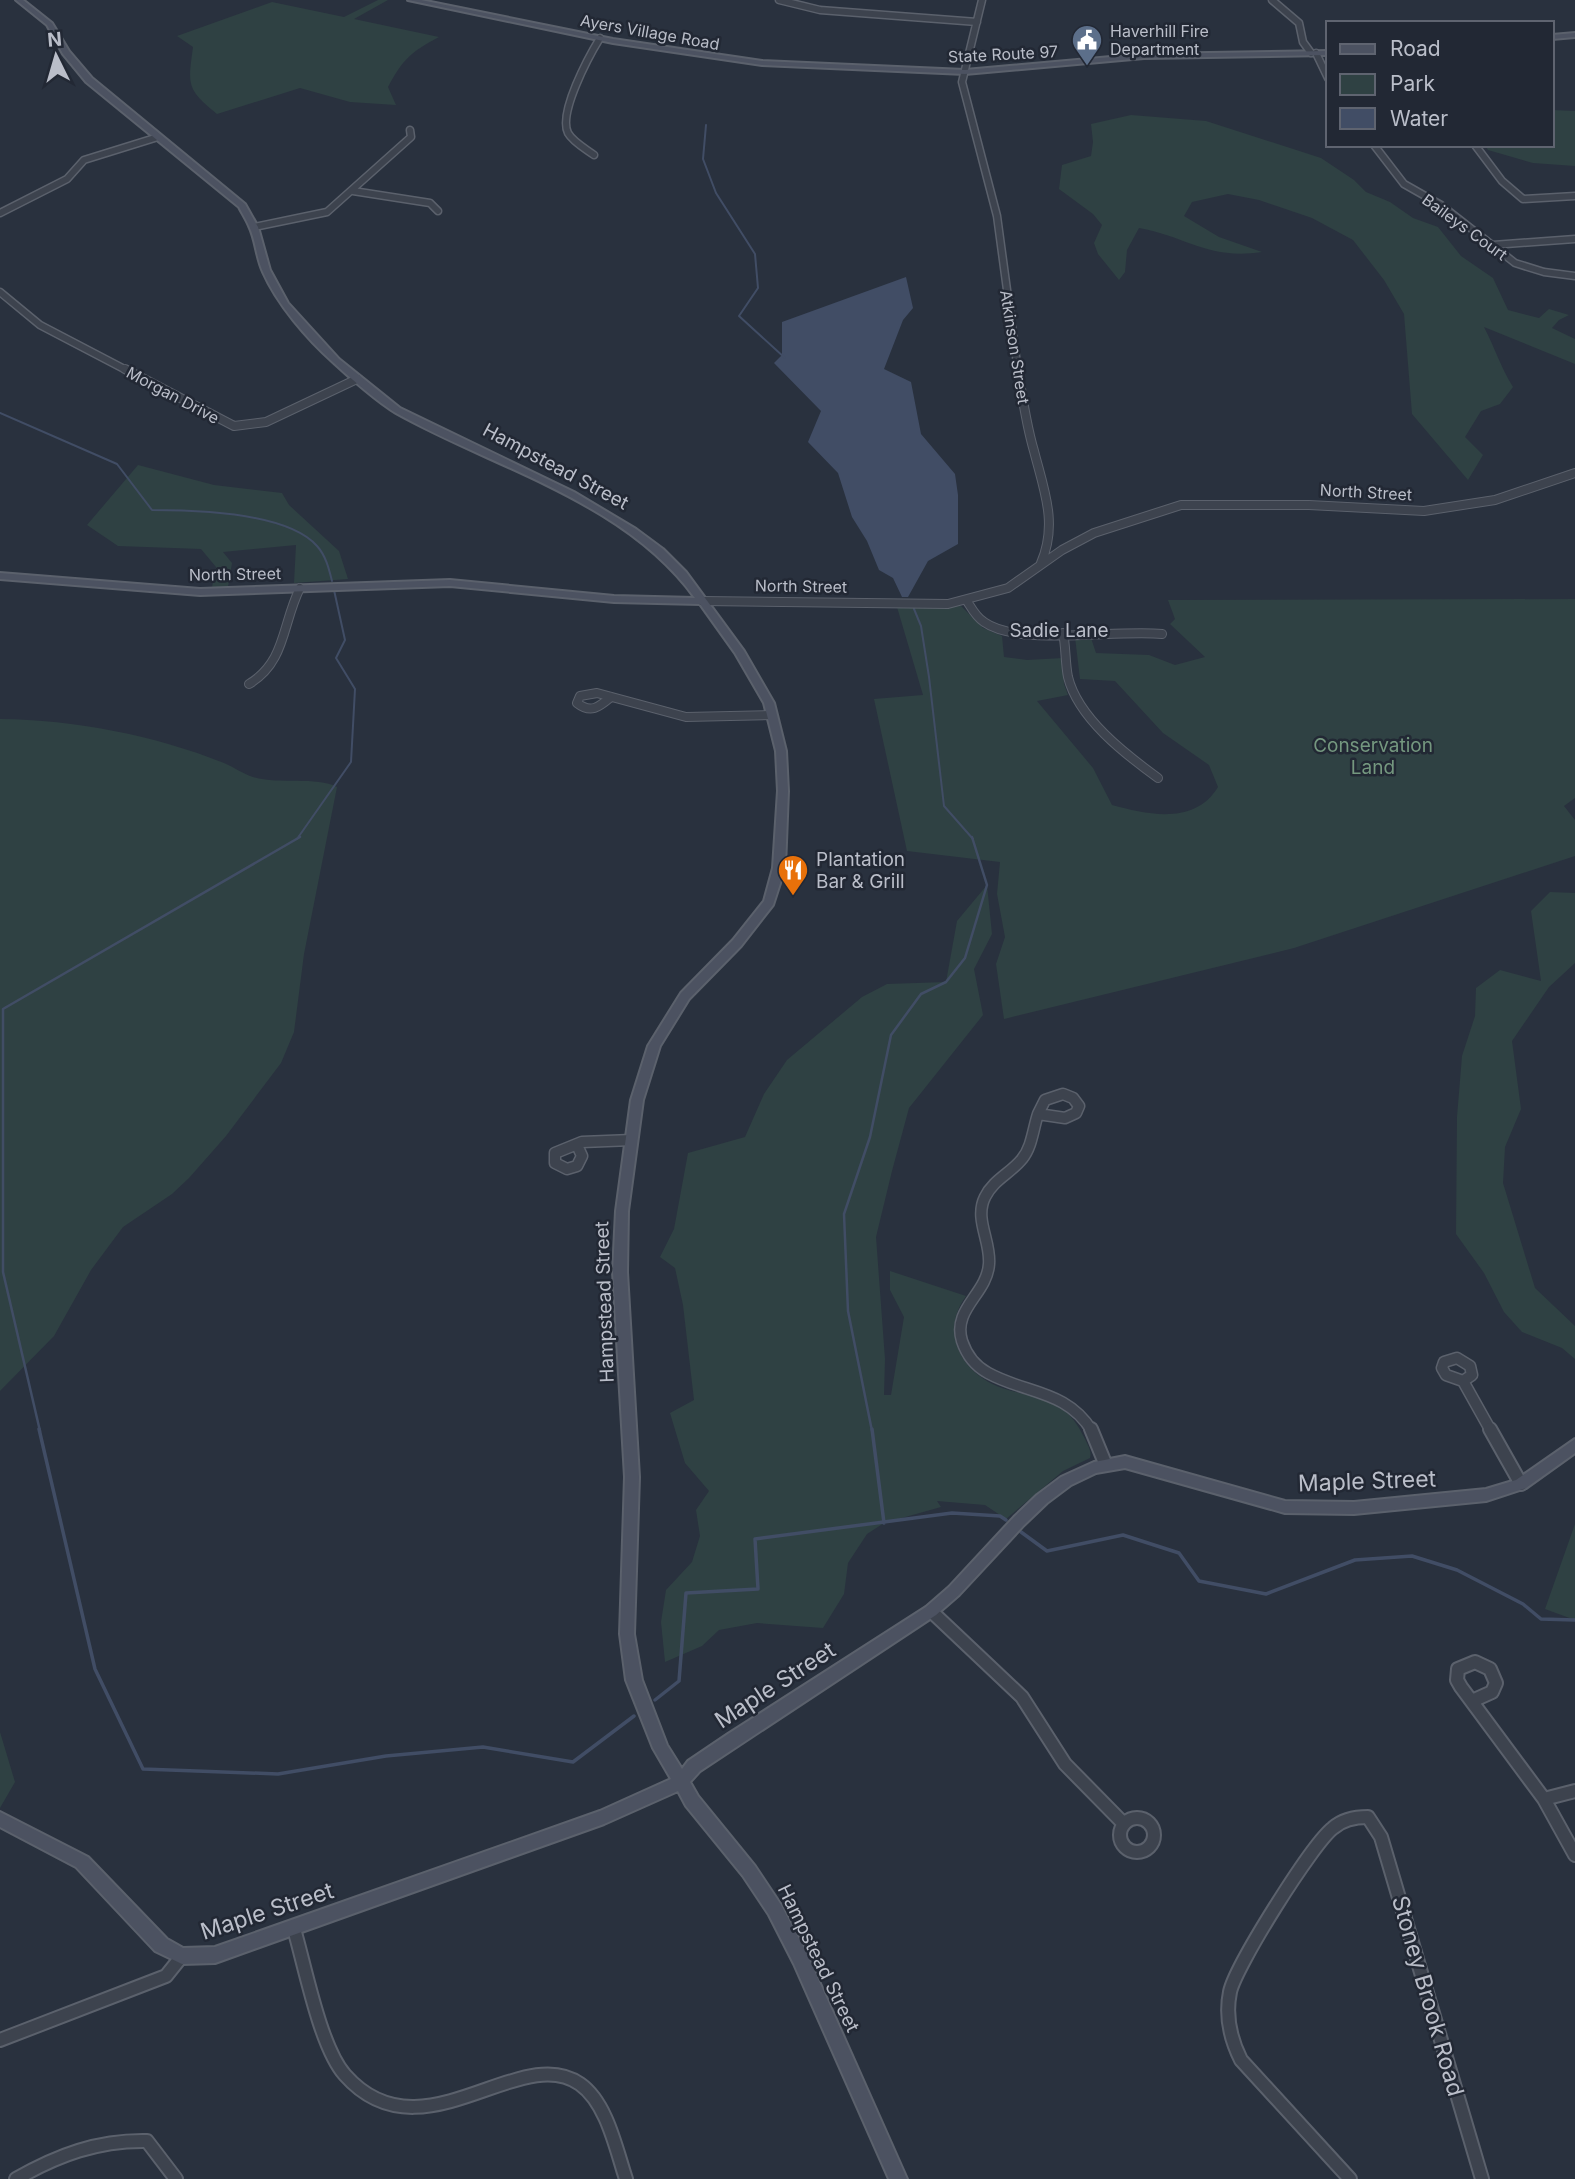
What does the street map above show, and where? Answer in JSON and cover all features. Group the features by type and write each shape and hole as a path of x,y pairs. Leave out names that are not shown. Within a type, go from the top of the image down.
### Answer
{"main road":[{"name":"Hampstead Street","path":"19,0 50,24 66,52 89,80 235,199 249,215 266,270 284,304 295,319 357,379 397,410 571,494 633,531 679,570 761,686 781,751 783,791 775,885 769,902 754,922 685,996 654,1046 637,1100 622,1211 620,1272 632,1477 627,1634 634,1680 661,1748 680,1782 749,1871 775,1910 800,1958 898,2179"},
{"name":"Ayers Village Road","path":"411,0 600,38 762,63"},
{"path":"1554,37 1575,35"},
{"name":"State Route 97","path":"762,63 965,72 1143,56 1326,52"},
{"name":"North Street","path":"0,576 200,592 450,583 614,599 702,601"},
{"name":"Maple Street","path":"0,1819 82,1862 151,1936 182,1956 215,1955 604,1817 680,1782 704,1759 931,1611 984,1561 1029,1510 1079,1474 1105,1463 1125,1462 1280,1506 1317,1509 1449,1501 1486,1495 1521,1484 1575,1446"}],"street":[{"path":"779,0 820,10 977,22"},
{"name":"Atkinson Street","path":"982,0 962,82 996,216 1026,417 1050,505 1048,547 1041,564"},
{"path":"1272,0 1298,23 1303,42 1314,53 1326,74"},
{"path":"594,155 568,133 566,127 577,83 600,38"},
{"path":"254,227 327,212 411,137 410,130"},
{"path":"0,213 67,179 84,160 158,137"},
{"name":"Baileys Court","path":"1376,147 1404,184 1441,205 1523,267 1575,276"},
{"path":"1476,147 1502,181 1523,199 1575,196"},
{"path":"353,191 430,203 438,211"},
{"path":"1493,244 1575,239"},
{"name":"Morgan Drive","path":"0,292 40,325 234,426 266,422 357,379"},
{"name":"North Street","path":"702,601 932,605 967,601 1014,586 1041,564 1094,533 1181,505 1309,505 1424,511 1495,500 1575,473"},
{"path":"249,684 270,671 275,664 287,615 300,588"},
{"name":"Sadie Lane","path":"967,601 980,619 1000,630 1020,634 1139,629 1162,634"},
{"path":"1063,633 1074,692 1135,763 1158,778"},
{"path":"611,697 687,717 772,715"},
{"path":"1037,1114 1033,1139 1026,1154 993,1186 983,1202 989,1267 984,1283 961,1315 960,1334 966,1354 983,1370 1071,1405 1092,1431 1105,1463"},
{"path":"577,1145 594,1140 632,1140"},
{"path":"1463,1381 1521,1484"},
{"path":"931,1611 1022,1697 1065,1764 1123,1823"},
{"path":"1472,1701 1545,1799 1575,1855"},
{"path":"1545,1799 1575,1791"},
{"name":"Stoney Brook Road","path":"1350,2179 1241,2060 1229,2033 1227,2003 1236,1972 1320,1840 1339,1822 1353,1816 1368,1817 1376,1826 1385,1848 1482,2179"},
{"path":"294,1929 334,2052 343,2073 359,2088 379,2099 406,2106 442,2107 537,2075 563,2076 577,2081 589,2094 603,2118 626,2179"},
{"path":"0,2040 166,1976 182,1956"},
{"path":"16,2179 85,2145 126,2139 147,2141 176,2179"}],"green space":[{"path":"378,0 388,0 354,19 439,37 421,47 398,69 388,87 396,105 350,102 300,88 217,114 194,92 190,78 193,47 177,36 272,2 344,17"},
{"path":"1554,110 1575,111 1575,166 1533,163 1488,150 1486,147 1554,147"},
{"path":"1131,115 1206,121 1321,158 1354,180 1366,192 1390,202 1413,218 1438,227 1461,256 1493,278 1508,310 1539,318 1549,309 1569,315 1559,320 1552,328 1575,339 1575,364 1484,327 1513,387 1500,404 1481,411 1465,437 1483,455 1468,480 1412,414 1404,314 1384,280 1353,240 1312,218 1259,200 1228,194 1192,202 1184,216 1219,237 1262,252 1227,253 1139,228 1127,250 1125,272 1119,280 1098,254 1094,243 1102,225 1093,214 1059,189 1062,165 1091,156 1091,124"},
{"path":"138,465 214,485 282,493 289,505 339,551 348,579 294,583 296,545 223,552 232,563 228,587 212,587 216,567 201,549 118,546 87,525"},
{"name":"Conservation Land","path":"1575,599 1575,798 1564,806 1575,820 1575,856 1294,948 1004,1019 996,964 1005,937 997,894 1000,862 907,851 874,699 923,695 897,607 961,606 983,628 1002,636 1004,657 1027,660 1063,658 1064,684 1068,695 1037,701 1093,768 1112,805 1141,812 1170,814 1197,807 1218,787 1209,765 1163,733 1115,681 1080,679 1075,637 1090,635 1096,653 1149,655 1175,665 1205,657 1170,624 1175,619 1168,600"},
{"path":"0,719 57,722 114,731 170,744 224,763 253,777 319,782 337,787 304,954 294,1032 281,1063 226,1136 189,1178 172,1194 123,1227 91,1270 54,1336 0,1391"},
{"path":"987,885 992,934 974,969 983,1015 909,1108 876,1237 885,1359 884,1395 891,1395 904,1317 890,1290 890,1271 966,1296 958,1310 955,1338 966,1362 988,1382 1051,1402 1063,1409 1080,1429 1089,1448 1090,1458 1063,1471 1006,1519 985,1505 937,1501 941,1507 884,1523 867,1534 848,1563 844,1594 823,1628 757,1623 719,1630 702,1646 665,1662 661,1622 666,1590 692,1562 700,1536 696,1510 709,1491 685,1463 670,1413 694,1400 683,1305 675,1268 660,1257 674,1229 688,1153 745,1137 764,1094 787,1060 862,997 887,984 946,982 957,921"},
{"path":"1550,892 1575,893 1575,963 1549,987 1512,1041 1521,1109 1505,1147 1503,1183 1535,1288 1575,1326 1575,1359 1562,1348 1522,1332 1504,1312 1484,1273 1456,1234 1457,1117 1462,1056 1475,1016 1476,988 1500,970 1541,981 1531,911"},
{"path":"1575,1524 1575,1620 1545,1609"},
{"path":"0,1732 15,1782 0,1808"}],"water":[{"path":"906,277 913,308 903,320 884,369 911,382 921,434 955,474 958,544 928,561 908,597 902,597 893,578 879,570 867,541 852,517 838,473 808,442 821,411 774,363 782,355 782,322"}],"waterway":[{"path":"706,125 703,159 716,193 755,254 758,288 739,316 785,358"},
{"path":"0,413 117,464 152,510 239,515 285,526 303,535 323,554 332,581"},
{"path":"297,839 351,762 355,689 336,658 345,640 334,590"},
{"path":"914,609 921,626 929,677 944,806 972,838"},
{"path":"872,1431 848,1311 844,1214 870,1137 891,1035 921,994 946,982 965,958 987,885 972,838"},
{"path":"40,1431 3,1272 3,1009 297,839"},
{"path":"39,1429 95,1669 143,1769 278,1774 386,1756 483,1747 573,1762 634,1716"},
{"path":"872,1429 884,1522"},
{"path":"884,1522 952,1513 1000,1516 1006,1520"},
{"path":"655,1700 679,1681 686,1593 758,1589 755,1539 884,1522"},
{"path":"1021,1532 1047,1551 1123,1535 1179,1553 1199,1581 1266,1594 1355,1560 1412,1556 1457,1570 1523,1604 1541,1619 1575,1620"}],"place":[{"name":"Haverhill Fire Department","path":"1087,67"},
{"name":"Plantation Bar & Grill","path":"793,897"}]}
